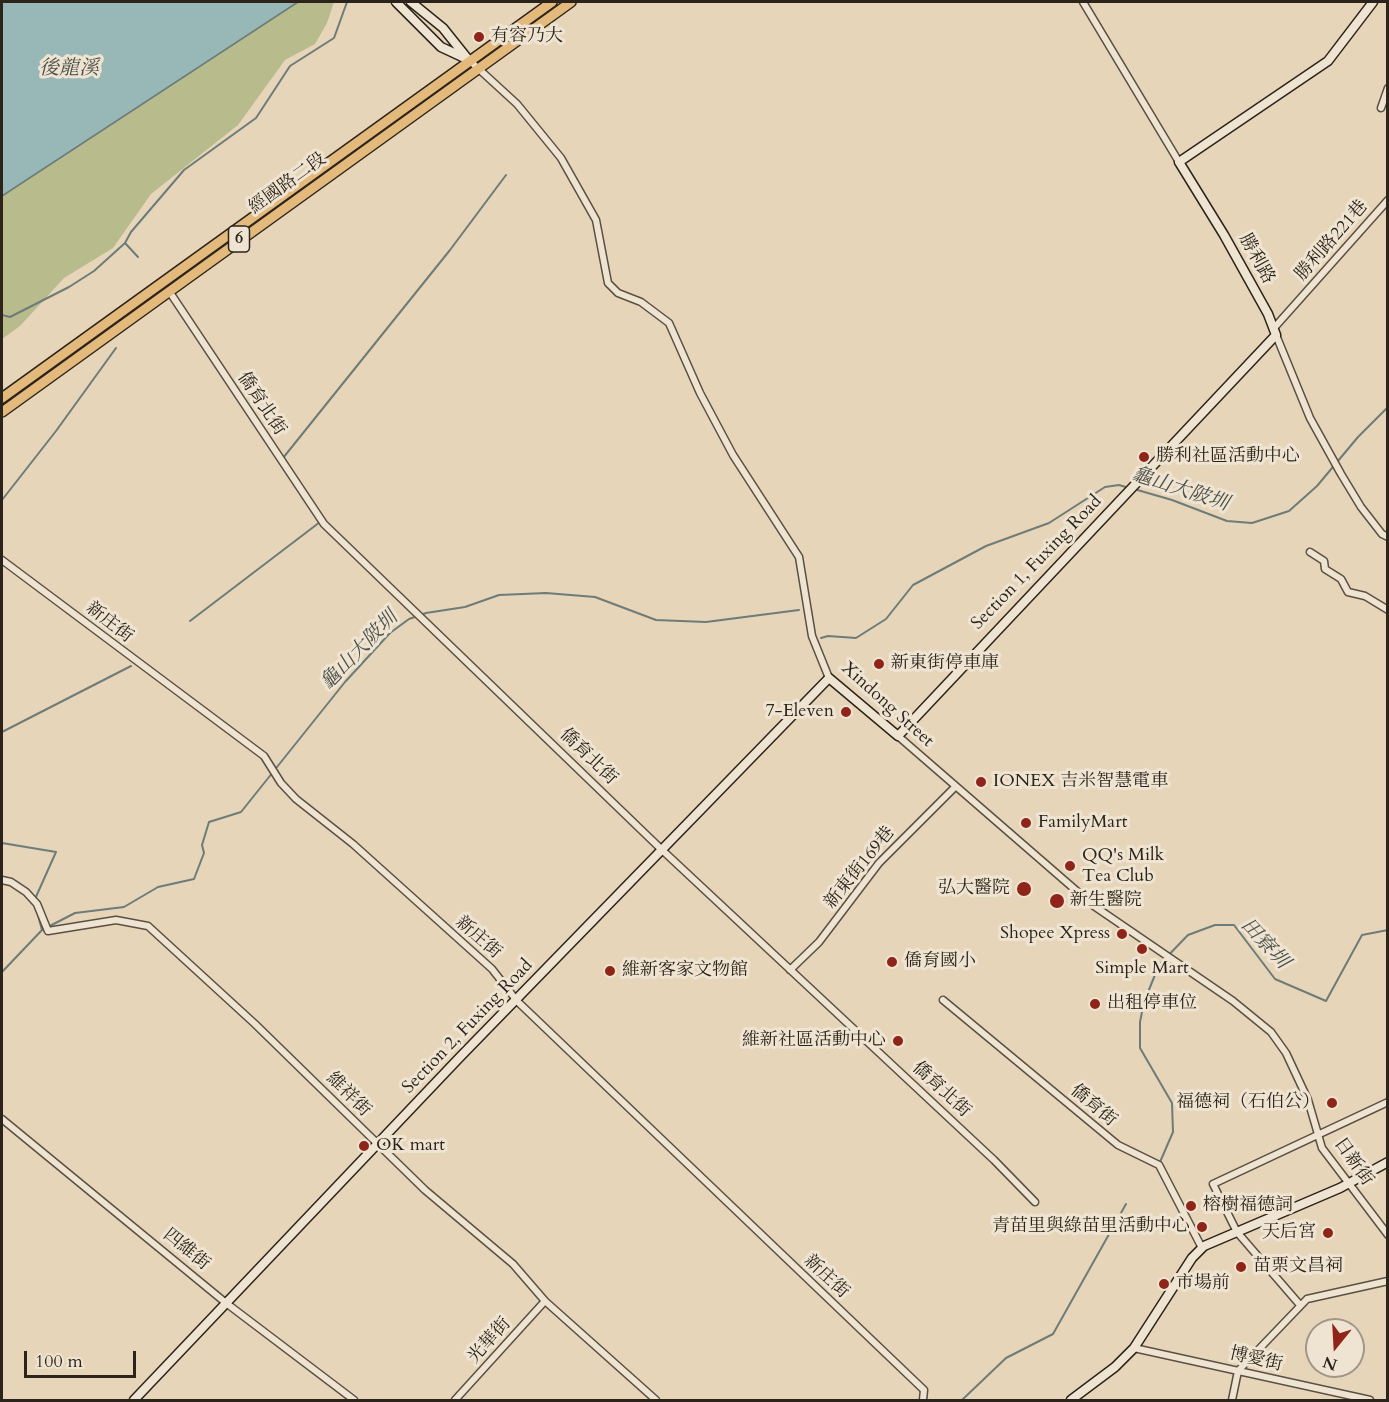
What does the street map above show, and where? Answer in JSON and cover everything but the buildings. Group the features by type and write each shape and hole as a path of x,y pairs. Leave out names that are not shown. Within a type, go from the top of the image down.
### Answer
{"main road":[{"name":"6","path":"469,60 552,2"},
{"name":"6","path":"479,68 571,2"},
{"name":"經國路二段","path":"2,398 469,60"},
{"name":"經國路二段","path":"2,412 479,68"}],"street":[{"path":"396,2 441,46 469,60"},
{"path":"411,2 443,28 469,60"},
{"name":"勝利路","path":"1083,2 1224,235 1275,332 1310,418 1341,474 1361,507 1382,534 1388,537"},
{"path":"1179,162 1328,61 1374,2"},
{"name":"Xindong Street","path":"469,60 524,111 561,158 596,220 608,283 618,293 641,302 669,323 700,393 733,455 799,557 812,636 829,678 1094,906 1233,1001 1271,1032 1286,1053 1308,1100 1318,1134"},
{"path":"1381,108 1388,88"},
{"name":"勝利路221巷","path":"1275,332 1388,200"},
{"name":"僑育北街","path":"169,291 324,524 662,849 994,1160 1035,1202"},
{"name":"Section 1, Fuxing Road","path":"898,736 1275,332"},
{"path":"1310,552 1324,561 1325,569 1341,579 1348,592 1365,596 1388,610"},
{"name":"新庄街","path":"2,560 264,756 281,783 296,799 353,844 492,969 517,1001 924,1390 923,1400"},
{"name":"Section 2, Fuxing Road","path":"134,1401 377,1145 829,678"},
{"name":"新東街169巷","path":"790,970 819,942 879,863 955,787"},
{"name":"維祥街","path":"2,880 11,882 26,892 37,904 48,931 116,920 148,926 255,1024 425,1190 513,1264 545,1301 656,1401"},
{"name":"僑育街","path":"943,1000 1118,1145 1159,1165 1202,1248"},
{"path":"1300,1305 1237,1232 1213,1184 1388,1102"},
{"name":"四維街","path":"2,1119 226,1303 354,1401"},
{"name":"日新街","path":"1318,1134 1331,1161 1350,1181 1366,1209 1388,1235"},
{"path":"1071,1401 1115,1367 1134,1348 1192,1258 1202,1248 1340,1188 1388,1161"},
{"path":"1232,1401 1238,1371 1307,1299 1388,1281"},
{"name":"光華街","path":"455,1401 545,1301"},
{"name":"博愛街","path":"1134,1348 1370,1401"}],"green space":[{"path":"298,2 334,2 327,23 315,44 285,60 238,125 151,194 113,248 64,278 20,326 2,339 2,196"}],"water":[{"name":"後龍溪","path":"2,2 298,2 2,196"}],"waterway":[{"path":"2,315 10,317 69,287 94,271 125,243 131,232 184,170 256,118 290,66 334,38 347,2"},
{"path":"283,458 450,250 506,175"},
{"path":"125,243 138,257"},
{"path":"2,500 56,431 116,348"},
{"name":"龜山大陂圳","path":"1134,489 1172,500 1227,521 1252,523 1289,511 1317,486 1358,437 1388,407"},
{"name":"龜山大陂圳","path":"821,638 828,636 856,638 886,619 913,585 986,546 1049,523 1105,487 1119,485 1129,488"},
{"path":"190,621 320,522"},
{"name":"龜山大陂圳","path":"2,972 42,930 75,913 124,907 158,887 194,879 204,853 202,845 209,822 241,812 345,682 390,633 409,619 426,613 465,607 499,595 546,593 595,597 656,620 706,622 799,610"},
{"path":"2,732 131,666"},
{"path":"2,843 56,852 35,899"},
{"path":"35,904 42,930"},
{"name":"田寮圳","path":"1160,1162 1173,1132 1172,1103 1140,1048 1140,1022 1144,1002 1159,965 1188,935 1215,925 1234,925 1275,979 1326,1001 1362,935 1388,930"},
{"name":"田寮圳","path":"962,1400 1006,1358 1053,1334 1126,1204"}],"place":[{"name":"有容乃大","path":"479,37"},
{"name":"勝利社區活動中心","path":"1144,457"},
{"name":"新東街停車庫","path":"879,664"},
{"name":"7-Eleven","path":"846,712"},
{"name":"IONEX 吉米智慧電車","path":"981,782"},
{"name":"FamilyMart","path":"1026,823"},
{"name":"QQ's Milk Tea Club","path":"1070,866"},
{"name":"弘大醫院","path":"1024,889"},
{"name":"新生醫院","path":"1057,901"},
{"name":"Shopee Xpress","path":"1122,934"},
{"name":"Simple Mart","path":"1142,949"},
{"name":"僑育國小","path":"892,962"},
{"name":"維新客家文物館","path":"610,971"},
{"name":"出租停車位","path":"1095,1004"},
{"name":"維新社區活動中心","path":"898,1041"},
{"name":"福德祠（石伯公）","path":"1332,1103"},
{"name":"OK mart","path":"364,1146"},
{"name":"榕樹福德詞","path":"1191,1206"},
{"name":"青苗里與綠苗里活動中心","path":"1202,1227"},
{"name":"天后宮","path":"1328,1233"},
{"name":"苗栗文昌祠","path":"1241,1267"},
{"name":"市場前","path":"1164,1284"}]}
